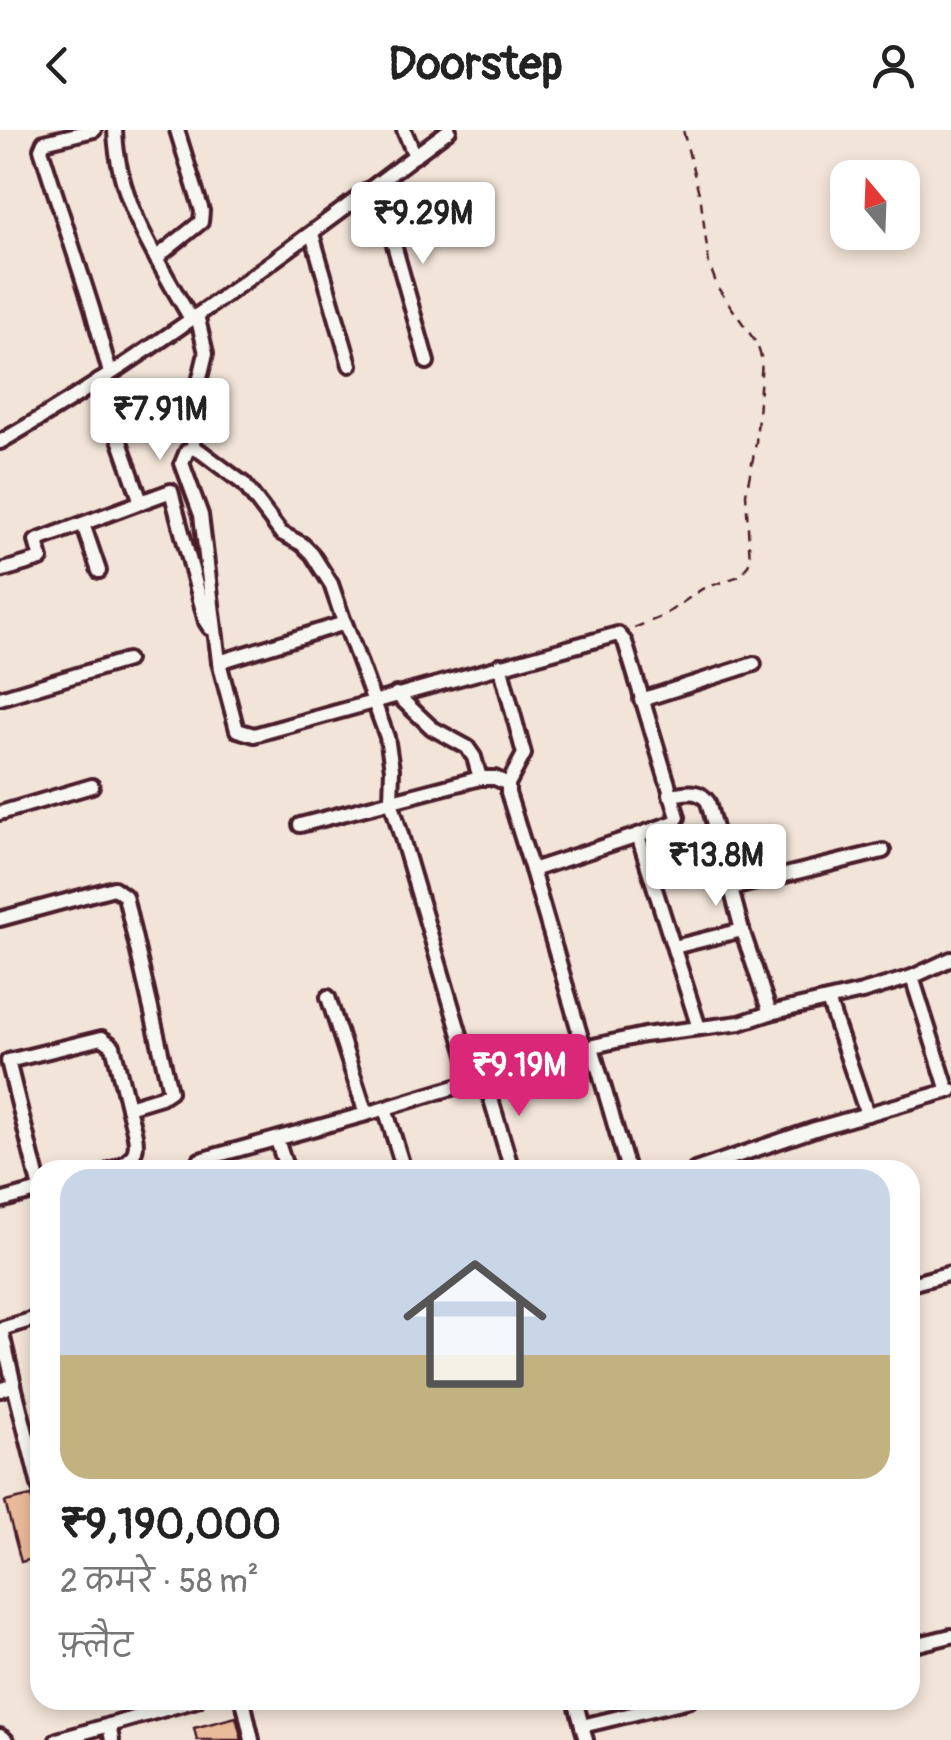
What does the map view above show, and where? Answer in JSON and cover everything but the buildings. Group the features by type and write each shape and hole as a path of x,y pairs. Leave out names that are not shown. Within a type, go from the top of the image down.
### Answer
{"street":[{"path":"94,130 44,142 41,150 92,308 104,377 141,502"},
{"path":"115,130 117,163 136,218 194,317 206,353 195,399 193,448"},
{"path":"156,258 201,222 202,211 177,130"},
{"path":"404,130 415,156"},
{"path":"0,441 194,317 449,130"},
{"path":"377,184 427,362"},
{"path":"312,234 350,365"},
{"path":"193,448 244,484 282,533 312,554 331,584 391,753 390,801 479,1081 508,1160"},
{"path":"193,448 182,456 182,463 202,515 219,662 237,730 254,736 618,634 624,642 678,817 675,822 638,836 532,870"},
{"path":"0,571 41,558 36,541 171,491 206,622 215,634"},
{"path":"83,524 99,571"},
{"path":"219,662 344,622"},
{"path":"0,698 127,660"},
{"path":"641,700 754,664"},
{"path":"500,665 524,754 508,784 625,1160"},
{"path":"396,694 432,728 467,747 480,778"},
{"path":"300,825 480,778 508,784"},
{"path":"0,812 92,786"},
{"path":"670,795 694,792 708,802 742,930 770,1013"},
{"path":"638,836 700,1028"},
{"path":"732,888 882,851"},
{"path":"0,919 114,888 125,896 170,1084 166,1095 128,1107"},
{"path":"674,947 742,930"},
{"path":"200,1160 588,1047 644,1034 740,1023 912,978 951,959"},
{"path":"740,1160 867,1114 950,1091 912,978"},
{"path":"328,998 366,1114"},
{"path":"828,1000 867,1114"},
{"path":"32,1160 4,1062 102,1038 113,1046 128,1107 136,1150 131,1160"},
{"path":"385,1108 401,1160"},
{"path":"277,1140 284,1160"},
{"path":"0,1201 30,1193"},
{"path":"920,1281 951,1273"},
{"path":"30,1320 1,1327 14,1384 30,1428"},
{"path":"0,1390 14,1384"},
{"path":"920,1644 951,1636"},
{"path":"57,1740 162,1710"},
{"path":"245,1710 252,1740"},
{"path":"584,1733 658,1710"},
{"path":"108,1725 112,1740"}],"path":[{"path":"618,634 663,616 689,596 742,575 749,567 746,494 756,443 762,360 757,344 718,288 709,264 701,200 684,130"}]}
